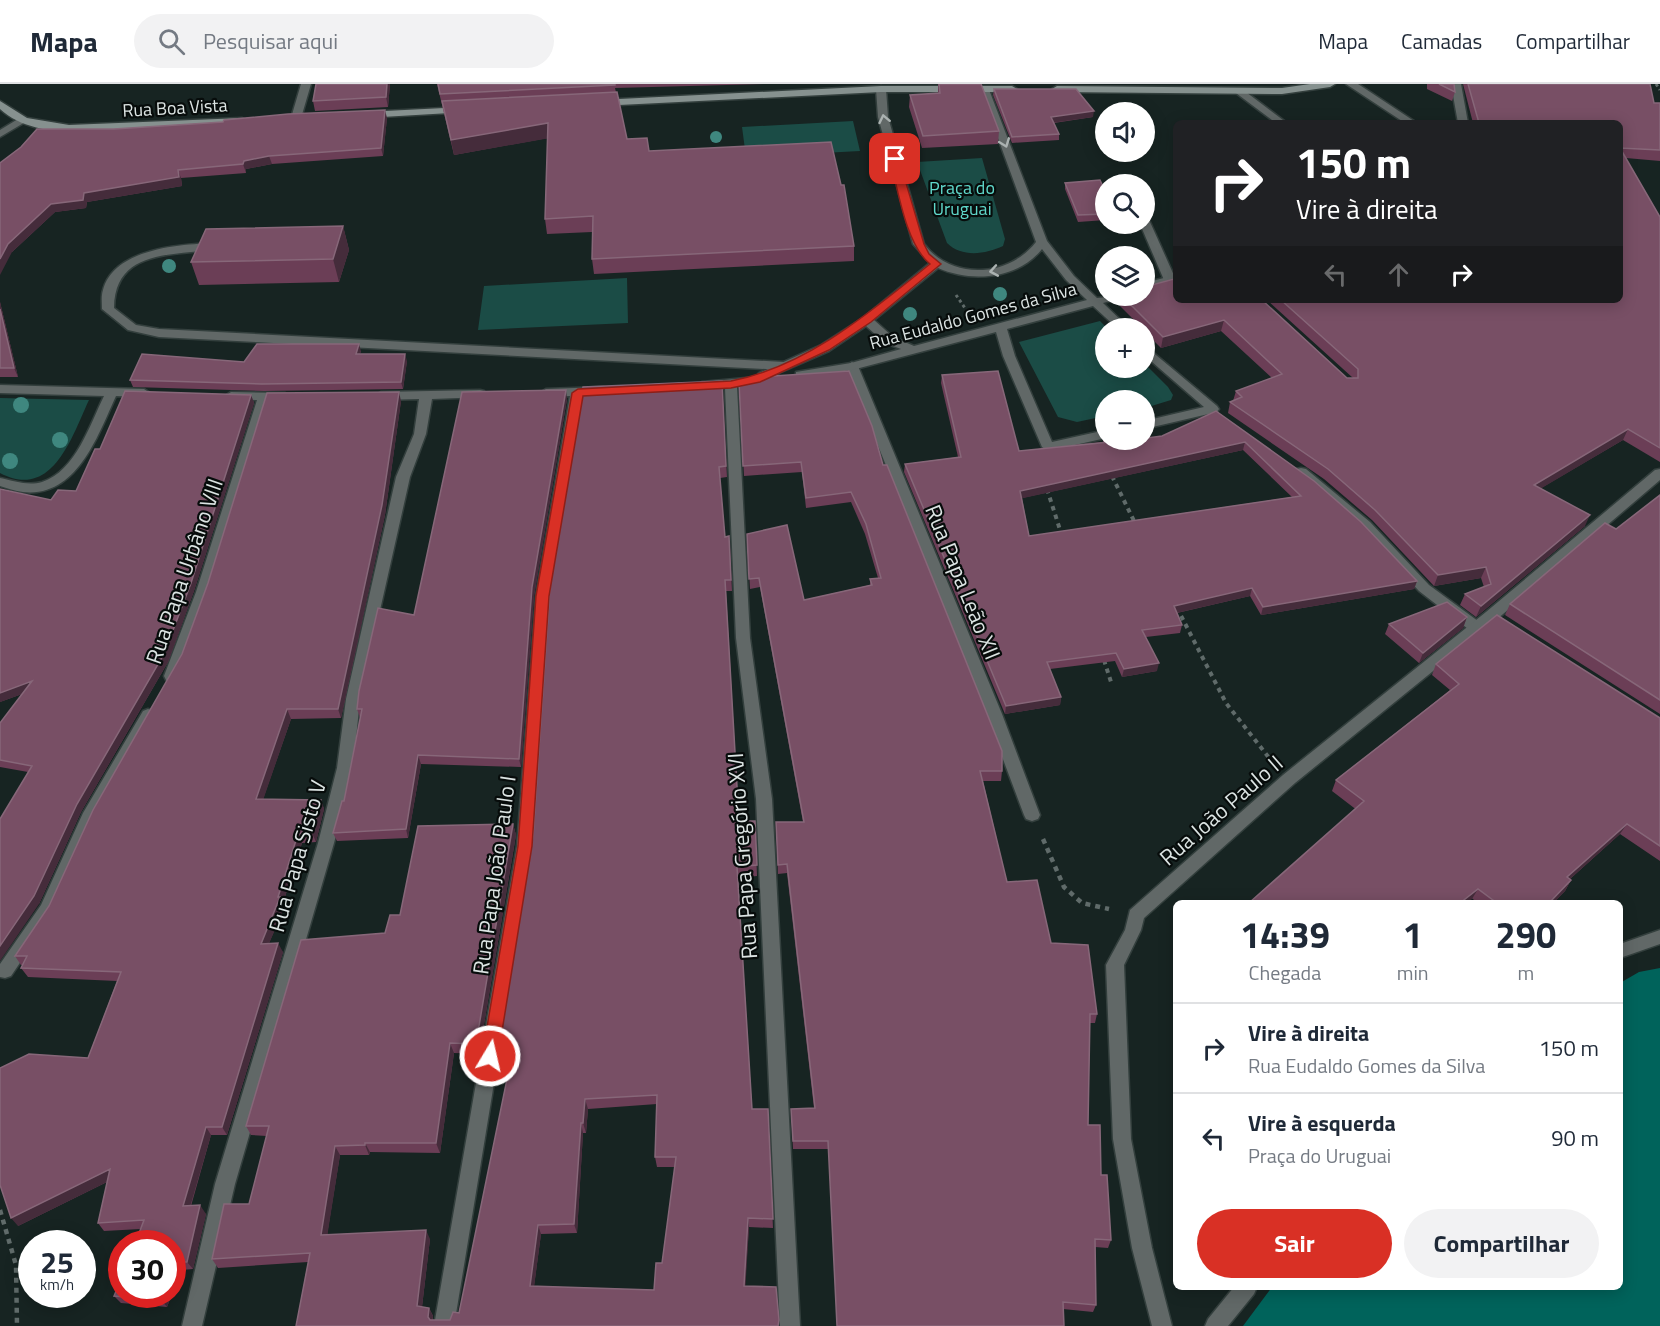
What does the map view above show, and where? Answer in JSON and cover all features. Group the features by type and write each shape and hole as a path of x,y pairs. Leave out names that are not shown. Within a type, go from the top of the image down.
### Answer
{"main road":[{"path":"1044,89 1214,87 1239,91 1281,91 1330,84"},
{"path":"587,104 881,89 1020,89"},
{"name":"Rua Boa Vista","path":"0,104 9,113 37,130 250,121"},
{"path":"354,115 470,110"},
{"path":"284,119 308,118"}],"street":[{"path":"296,118 306,84"},
{"path":"1351,84 1407,120"},
{"path":"1456,84 1462,120"},
{"path":"985,88 1042,242 1057,263 1093,302 1111,318"},
{"path":"881,89 883,117 919,244 925,255 936,264 958,271 975,273 1003,270 1032,256 1042,242"},
{"path":"1239,91 1278,120"},
{"path":"0,134 22,121"},
{"path":"1151,234 1173,279 1155,284"},
{"path":"225,245 190,246 159,251 135,262 116,275 106,298 108,309 132,328 159,333 784,366"},
{"name":"Rua Eudaldo Gomes da Silva","path":"756,380 825,348 867,320 936,264"},
{"name":"Rua Eudaldo Gomes da Silva","path":"688,386 731,384 812,374 852,366 1093,302"},
{"path":"867,320 889,340 913,350"},
{"path":"1000,326 1009,356 1048,447 1095,436"},
{"path":"1155,358 1218,413 1155,423"},
{"name":"Rua Papa Leão XII","path":"852,366 994,714 1032,815"},
{"name":"Rua Papa Gregório XVI","path":"731,384 743,638 764,799 790,1326"},
{"path":"0,389 159,393"},
{"path":"531,393 611,390"},
{"path":"0,482 28,488 44,486 69,472 112,392"},
{"name":"Rua Papa João Paulo I","path":"444,1326 525,846 543,596 578,393"},
{"path":"368,396 496,394"},
{"name":"Rua Papa Sisto V","path":"192,1326 225,1184 326,843 342,779 353,699 378,585 403,477 420,434 426,395"},
{"path":"217,396 299,397"},
{"name":"Rua Papa Urbâno VIII","path":"164,690 177,663 203,592 264,397"},
{"path":"1289,464 1318,484 1365,525 1424,588 1477,628"},
{"name":"Rua João Paulo II","path":"1162,1326 1142,1248 1122,1139 1115,965 1133,930 1136,915 1289,779 1477,628 1496,619 1660,473"},
{"path":"5,971 47,909 89,817 154,706"},
{"path":"1623,950 1660,938"},
{"path":"1215,1326 1245,1290"}],"path":[{"path":"1656,84 1660,90"},
{"path":"1048,447 1036,458 1062,536"},
{"path":"1105,450 1138,530"},
{"path":"1174,602 1226,703 1256,744 1289,779"},
{"path":"1104,659 1111,682"},
{"path":"1032,815 1064,887 1083,903 1136,915"},
{"path":"0,1210 16,1265 17,1326"}],"green space":[{"path":"853,121 860,151 746,157 742,127"},
{"name":"Praça do Uruguai","path":"982,158 1005,239 1003,246 996,249 982,253 967,253 947,243 917,162"},
{"path":"627,278 628,323 478,330 484,286"},
{"path":"1095,322 1095,378 1155,378 1155,374 1173,395 1171,400 1155,405 1155,390 1095,390 1095,418 1077,422 1058,417 1019,342"},
{"path":"0,398 89,400 58,460 47,472 34,478 18,479 0,473"}],"water":[{"path":"1660,968 1660,1326 1243,1326 1270,1290 1623,1290 1623,981 1639,972"}],"building":[{"path":"316,84 387,84 386,97 313,101"},
{"path":"438,84 615,84 615,85 440,94"},
{"path":"939,84 981,84 999,131 923,136 910,95 940,93"},
{"path":"1439,84 1454,84 1455,92"},
{"path":"1468,84 1650,84 1654,103 1660,103 1660,150 1623,148 1623,120 1478,120"},
{"path":"994,89 1076,89 1094,111 1051,117 1059,134 1012,137"},
{"path":"617,92 627,139 647,138 649,151 831,142 841,185 844,185 854,246 592,259 593,216 545,219 548,123 451,140 442,101"},
{"path":"385,110 381,148 269,156 244,161 243,164 178,170 179,177 84,193 83,200 51,204 8,244 0,259 0,163 21,147 37,129 114,129 223,122 224,120 288,114"},
{"path":"1623,153 1660,217 1660,448 1628,429 1534,485 1590,515 1481,606 1465,594 1491,584 1486,567 1438,575 1375,510 1328,469 1230,402 1242,397 1236,391 1282,374 1224,320 1163,337 1155,329 1155,318 1144,318 1132,306 1155,306 1155,284 1173,279 1173,303 1265,303 1347,378 1358,378 1358,369 1284,303 1623,303"},
{"path":"1095,180 1095,214 1078,215 1065,183"},
{"path":"343,226 333,259 191,262 206,229"},
{"path":"0,309 14,368 0,368"},
{"path":"257,344 359,344 356,354 405,354 401,382 262,384 130,380 142,354 244,362"},
{"path":"849,371 872,426 883,465 887,465 1002,751 1002,771 980,771 1007,882 1037,880 1051,943 1088,945 1097,1014 1090,1014 1088,1125 1100,1125 1101,1175 1107,1175 1111,1240 1095,1239 1096,1305 1063,1302 1064,1326 837,1326 828,1141 793,1141 791,1109 815,1108 787,864 778,865 776,822 804,822 759,578 749,579 747,534 787,525 804,600 872,585 870,579 881,578 866,524 851,492 806,498 801,462 743,466 739,382 756,382 756,377"},
{"path":"998,371 1019,451 1095,443 1095,450 1155,450 1155,437 1162,436 1216,411 1314,481 1361,522 1417,581 1263,607 1252,588 1174,606 1182,625 1142,630 1159,663 1124,669 1116,653 1047,662 1061,697 1006,706 905,464 961,457 942,375","holes":["1245,442 1301,496 1029,536 1020,491"]},
{"path":"722,381 726,466 719,467 725,537 729,536 731,580 725,580 739,821 755,821 757,865 737,867 752,1109 768,1109 773,1219 748,1218 744,1286 776,1287 778,1326 296,1326 310,1253 212,1259 224,1204 249,1204 269,1126 246,1126 301,940 385,933 390,915 400,915 418,826 513,824 476,1044 450,1043 436,1143 365,1143 365,1145 335,1146 321,1235 426,1230 417,1306 429,1308 430,1320 450,1320 453,1312 459,1313 514,1045 498,1044 533,836 550,585 583,387","holes":["657,1095 655,1157 676,1157 662,1263 656,1263 654,1290 530,1286 538,1225 574,1224 581,1123 583,1123 585,1099"]},
{"path":"566,390 532,587 519,759 418,755 406,829 333,833 342,801 344,801 362,709 357,709 359,691 378,608 414,615 462,392"},
{"path":"125,391 251,395 191,583 164,654 77,804 34,896 0,946 0,819 32,766 0,760 0,723 32,681 0,693 0,489 51,500 58,490 76,491 95,449 100,449"},
{"path":"399,392 382,505 338,709 287,709 256,799 321,800 312,833 298,834 278,897 280,897 261,944 278,943 222,1127 206,1127 183,1206 200,1205 186,1262 186,1230 140,1230 144,1220 98,1223 110,1169 11,1218 0,1185 0,1068 29,1054 88,1058 121,972 21,968 27,956 15,956 49,906 93,810 182,654 208,583 267,393"},
{"path":"1660,495 1660,700 1510,604 1605,523 1616,529"},
{"path":"1447,602 1467,617 1423,653 1389,624"},
{"path":"1497,615 1660,718 1660,846 1627,824 1567,877 1571,880 1552,900 1493,900 1478,889 1464,900 1252,900 1364,801 1336,780 1459,684 1436,664"}],"route":[{"path":"490,1056 525,846 543,596 578,393 731,384 756,380 825,348 867,320 936,264 925,255 919,244 895,159"}]}
